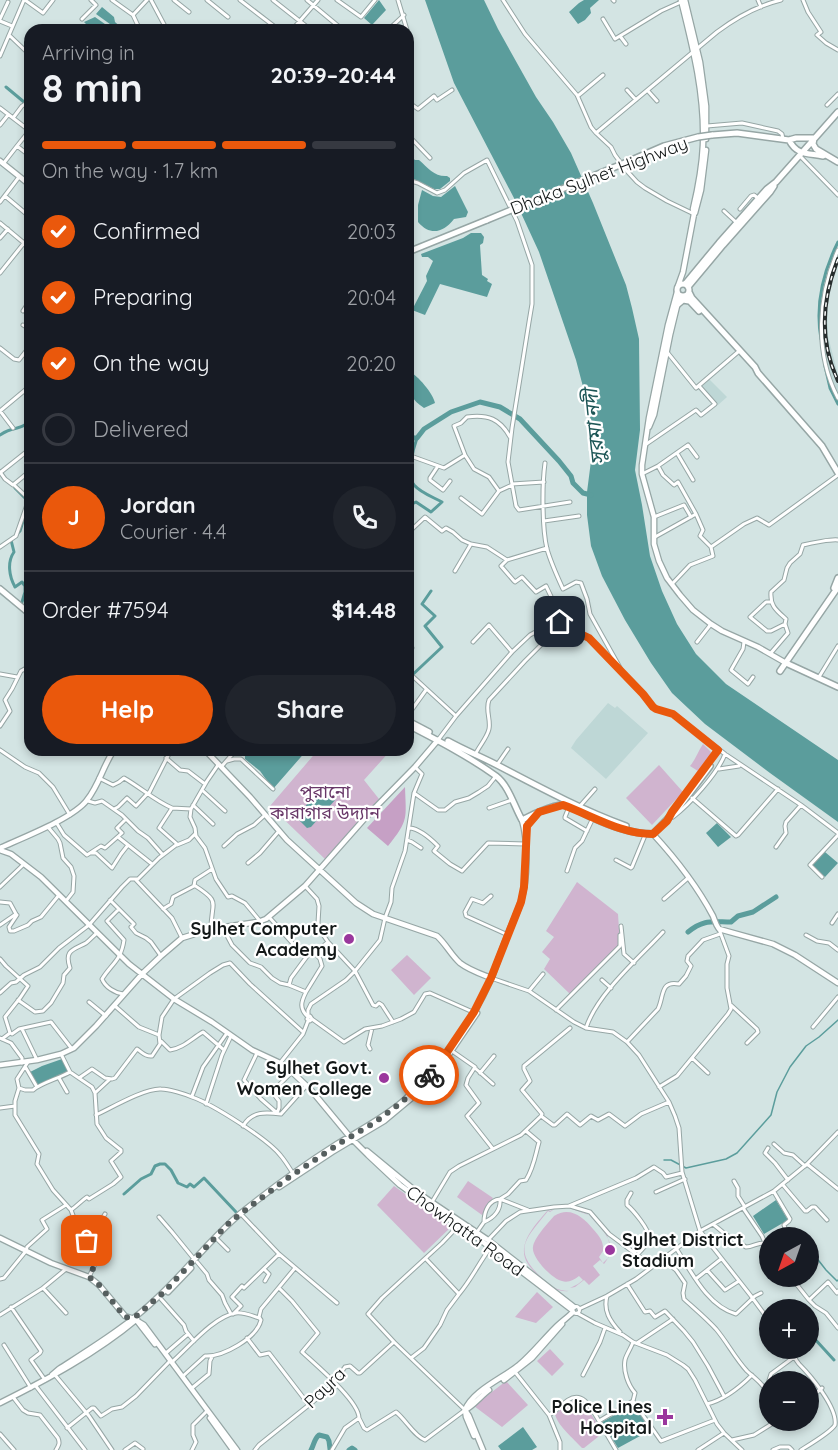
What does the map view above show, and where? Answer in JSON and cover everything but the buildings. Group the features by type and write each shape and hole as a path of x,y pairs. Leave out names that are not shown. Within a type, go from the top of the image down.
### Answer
{"highway":[{"path":"683,291 691,277 737,223 838,112"},
{"name":"Dhaka Sylhet Highway","path":"414,250 664,146 712,135 737,133 786,140 814,138"},
{"path":"814,138 813,144 816,149 829,158"},
{"path":"786,140 801,154 813,154 838,162"},
{"path":"683,291 770,192 776,182"},
{"path":"683,291 690,302 758,373 822,446 838,474"},
{"path":"683,291 692,298 758,373"},
{"path":"677,305 685,300 690,302"},
{"path":"780,671 826,606 838,578"},
{"path":"833,593 838,587"},
{"path":"0,589 24,609"},
{"path":"786,663 838,687"},
{"path":"414,726 579,807 653,834"},
{"path":"439,738 500,779 522,820 563,805 619,828 653,834"},
{"path":"653,834 680,806 710,766"}],"main road":[{"path":"645,435 654,415 666,351 677,305 683,291 683,272 704,170 706,126 703,85 682,1"},
{"path":"694,214 703,144 696,50"},
{"path":"2,162 24,180"},
{"path":"683,272 686,278 691,277"},
{"path":"683,291 668,325 645,435 642,474 654,517 654,544 659,561 672,584 693,610 722,631 745,640 786,663"},
{"path":"0,1065 25,1064 72,1049 106,1016 142,974 182,939 212,929 260,921 268,916 305,886 439,738"},
{"path":"0,849 56,822 87,800 111,756"},
{"path":"211,756 287,840 356,903 373,914 437,936 460,963 491,978"},
{"path":"135,1319 196,1261 227,1225 270,1190 383,1119 403,1103 451,1050 475,1013 521,902 526,874 527,826 539,812"},
{"path":"522,820 526,832"},
{"path":"653,834 688,878 718,929 773,944 837,981"},
{"path":"10,844 8,848 11,854"},
{"name":"Chowhatta Road","path":"0,849 11,854 41,877 120,956 174,999 257,1053 280,1063 292,1072 362,1148 430,1205 538,1281"},
{"name":"Chowhatta Road","path":"430,1205 477,1232 575,1310"},
{"path":"0,1403 45,1380 135,1319 160,1299 241,1214"},
{"path":"0,1238 66,1269 89,1277 99,1285 125,1317 135,1319 144,1325 235,1450"},
{"path":"481,1450 466,1417 466,1406 480,1392 518,1366 575,1310"},
{"path":"135,1319 183,1376 235,1450"},
{"path":"465,1410 538,1352 563,1322"}],"street":[{"path":"0,53 25,0 43,13 53,0"},
{"path":"82,19 96,5 91,0"},
{"path":"112,0 133,15 137,24"},
{"path":"133,15 147,0"},
{"path":"151,0 164,24"},
{"path":"174,0 189,12"},
{"path":"207,0 228,17"},
{"path":"241,0 271,24"},
{"path":"273,0 304,24"},
{"path":"307,0 336,24"},
{"path":"297,24 318,0"},
{"path":"337,0 361,17 375,0"},
{"path":"398,0 406,24"},
{"path":"503,0 525,34 578,96 591,127 611,147 619,161 637,182 694,214"},
{"path":"758,0 761,7"},
{"path":"596,133 738,16 781,0"},
{"path":"803,0 821,32 817,35 838,50"},
{"path":"603,19 614,39 682,1"},
{"path":"8,2 0,20 13,26"},
{"path":"394,24 404,15"},
{"path":"9,35 24,49"},
{"path":"620,36 626,44"},
{"path":"578,96 603,75"},
{"path":"414,106 418,109 434,96 437,100 452,90"},
{"path":"627,90 636,100"},
{"path":"648,90 657,101"},
{"path":"827,105 838,94"},
{"path":"13,118 24,105"},
{"path":"0,108 24,127"},
{"path":"0,125 9,115"},
{"path":"706,126 742,123 778,131 786,140"},
{"path":"2,162 24,137"},
{"path":"414,141 430,158"},
{"path":"17,146 24,151"},
{"path":"801,154 838,195"},
{"path":"414,182 437,193 445,190 464,173 487,160 517,221 532,264 532,304 510,437 508,462 512,485 516,506 519,510 570,502"},
{"path":"0,202 20,177"},
{"path":"740,209 751,196 754,195 759,199"},
{"path":"5,196 24,212"},
{"path":"724,211 737,223"},
{"path":"0,223 24,243 0,273"},
{"path":"0,238 8,229"},
{"path":"838,250 830,269 823,297 822,338 827,371 838,399"},
{"path":"0,348 14,359 19,360 24,354"},
{"path":"666,351 696,388 738,352"},
{"path":"644,446 696,410 702,415 715,404 699,386"},
{"path":"13,428 1,413 24,392"},
{"path":"499,491 489,477 474,469 465,455 454,426 467,417 476,416 499,421 510,437"},
{"path":"642,474 688,445 697,457"},
{"path":"677,453 693,480"},
{"path":"24,454 0,472 24,494"},
{"path":"414,457 446,468 465,455"},
{"path":"545,463 544,521 547,548 563,589 576,582 581,583 590,614 623,673"},
{"path":"438,466 430,480 442,490 450,481"},
{"path":"658,466 663,475 674,485 678,482 703,530 700,536 711,547 713,556 690,565 672,584"},
{"path":"711,547 744,524 757,518 769,525 838,474"},
{"path":"14,485 24,477"},
{"path":"461,498 483,514 499,491 512,485 544,482"},
{"path":"654,517 684,505 691,517"},
{"path":"0,547 16,536 24,510"},
{"path":"654,538 696,514"},
{"path":"544,521 579,516"},
{"path":"414,527 425,517 442,531 446,528 462,540 487,547 507,560"},
{"path":"770,654 788,633 784,624 786,619 771,602 771,592 784,580 786,568 801,554 803,545 838,540"},
{"path":"455,571 471,544"},
{"path":"547,548 507,560 501,567 515,582 522,577 536,592 546,586 564,626 589,638 653,707 673,714 718,750 801,805 838,834 810,865 822,877"},
{"path":"771,602 766,602 750,617 767,631 784,624"},
{"path":"439,738 512,652 530,635 560,620"},
{"path":"475,755 490,727 487,709 489,700 551,635 560,620"},
{"path":"697,642 711,624"},
{"path":"473,642 489,625 512,652"},
{"path":"745,640 743,649 731,670 748,684 753,677"},
{"path":"819,677 838,646"},
{"path":"0,726 10,711 5,700 17,677 24,669"},
{"path":"0,674 17,677"},
{"path":"414,678 456,716"},
{"path":"414,708 426,690"},
{"path":"497,765 508,749"},
{"path":"0,750 25,767 39,773 53,787 70,814"},
{"path":"667,821 718,750"},
{"path":"667,821 679,812 718,769 725,754"},
{"path":"231,756 206,784 192,807 190,817 196,836 206,848 216,879 228,897 232,896 245,903 260,921"},
{"path":"114,809 127,798 135,806 154,786 166,758 180,770 188,771 206,784"},
{"path":"227,761 241,759 273,789"},
{"path":"718,769 741,766"},
{"path":"280,1063 303,1034 309,1019 310,1004 355,971 380,940 385,918 392,902 392,888 405,851 414,793 422,774 415,767"},
{"path":"414,793 438,810 445,810 455,802 479,792 496,776"},
{"path":"99,778 112,785 124,778 172,808 192,807 213,824"},
{"path":"579,807 595,789"},
{"path":"692,798 736,836 778,789"},
{"path":"202,790 225,811"},
{"path":"87,800 95,803 102,801 114,809 148,838 163,855"},
{"path":"489,808 512,800"},
{"path":"776,847 786,833 786,822 801,805"},
{"path":"570,807 565,818 587,831"},
{"path":"172,808 159,828 177,844"},
{"path":"225,846 237,834 266,815"},
{"path":"567,871 575,848 582,841 592,818"},
{"path":"90,854 101,846 105,848 118,837 122,833 117,828 126,819"},
{"path":"56,822 64,835 87,855 96,852 112,868 128,845"},
{"path":"47,826 58,838 63,858 71,867 74,876 73,891 66,901"},
{"path":"409,828 414,828 432,840 438,846 434,851 462,871 487,843 525,844"},
{"path":"248,863 279,831"},
{"path":"615,860 631,868 646,833"},
{"path":"0,993 11,983 40,967 59,948 89,925 130,879 135,880 142,876 163,855 195,834"},
{"path":"118,837 153,864"},
{"path":"407,840 421,848"},
{"path":"0,887 24,864"},
{"path":"163,909 171,904 173,897 186,891 194,885 195,880 213,869"},
{"path":"664,899 688,878"},
{"path":"135,880 172,918 182,939"},
{"path":"194,885 213,900 212,929"},
{"path":"305,886 317,899 318,923 328,942 355,971 372,1003 376,1006 379,1003 382,1005 393,1022"},
{"path":"0,902 10,903 17,915 9,927 10,931 14,931 41,916 59,895"},
{"path":"490,896 483,903 472,899 465,912 466,916 507,935"},
{"path":"110,900 134,924 131,927 133,930 151,942 161,956"},
{"path":"119,909 107,921 124,940 123,949 102,979 113,991 124,995"},
{"path":"0,925 16,914"},
{"path":"832,923 838,914"},
{"path":"268,916 295,946 308,955"},
{"path":"621,926 624,954 634,963"},
{"path":"223,927 232,945 250,963 261,967 276,981 306,992"},
{"path":"627,1042 658,1009 662,994 668,984 672,982 679,984 686,976 691,966 687,961 688,956 703,940 718,929 729,956 726,983 731,1009 677,1076 659,1087"},
{"path":"586,1028 591,1014 611,988 663,932"},
{"path":"18,1000 34,1012 43,1011 51,1004 63,983 64,975 70,968 67,957 69,953 97,933"},
{"path":"556,1010 620,946 620,935"},
{"path":"806,935 817,941 829,942 838,950"},
{"path":"290,985 291,978 308,955 315,953 328,942"},
{"path":"315,953 322,966 306,992 301,1004 302,1010 309,1019 343,1042 362,1030 393,1022 414,1012 425,994 429,993 475,1013"},
{"path":"0,959 28,986 4,1017 10,1033"},
{"path":"94,1093 110,1079 115,1078 136,1049 152,1056 158,1048 162,1017 174,999 223,964 230,963 258,992 303,1032"},
{"path":"529,991 543,974"},
{"path":"491,978 529,991 586,1028 613,1032 639,1055 669,1102 679,1128 682,1172 700,1231 759,1306"},
{"path":"602,980 611,988"},
{"path":"813,1027 838,997"},
{"path":"89,1002 106,1016"},
{"path":"731,1005 758,1029 758,1032 747,1043"},
{"path":"115,1006 139,1027 159,1035"},
{"path":"1,1039 18,1030 51,1022 72,1049"},
{"path":"370,1048 368,1043 372,1028"},
{"path":"430,1205 450,1172 521,1135 541,1116 540,1109 522,1090 530,1081 524,1064 570,1028"},
{"path":"22,1029 37,1060"},
{"path":"160,1040 170,1050 176,1049 202,1032 224,1050"},
{"path":"192,1096 203,1067 218,1045 229,1034"},
{"path":"206,1104 229,1034"},
{"path":"1,1039 11,1043 22,1058 37,1087"},
{"path":"451,1050 474,1066 493,1084"},
{"path":"257,1053 244,1080 277,1113"},
{"path":"61,1054 70,1072 92,1087 101,1132 121,1150 111,1161 121,1177 89,1199 87,1197 71,1210"},
{"path":"480,1073 494,1056"},
{"path":"692,1058 708,1073"},
{"path":"25,1064 16,1079 19,1088 15,1115 39,1154 37,1164 40,1170 71,1210 86,1250 94,1258 95,1264 89,1277"},
{"path":"475,1068 466,1085 479,1103 467,1116 493,1149"},
{"path":"80,1078 92,1069 110,1079"},
{"path":"19,1088 31,1090 70,1072"},
{"path":"277,1113 279,1101 272,1092 292,1072"},
{"path":"59,1078 67,1092"},
{"path":"243,1126 254,1115 265,1112 282,1113 306,1086"},
{"path":"96,1115 147,1091 160,1089 192,1096 243,1126 275,1149 294,1176"},
{"path":"541,1116 555,1125 567,1114 580,1125 591,1116 598,1120 608,1113 625,1126 641,1114 669,1102"},
{"path":"0,1108 15,1106"},
{"path":"484,1222 484,1215 488,1207 508,1194 520,1181 526,1180 534,1165 539,1142 526,1131"},
{"path":"575,1310 627,1284 700,1231 783,1185 838,1132"},
{"path":"774,1144 784,1153 793,1155 838,1189"},
{"path":"768,1148 765,1153 776,1163 788,1180"},
{"path":"488,1240 506,1221 520,1212 568,1206 636,1178 654,1167 666,1177 682,1172"},
{"path":"656,1192 685,1179"},
{"path":"734,1181 738,1188 738,1196 759,1231"},
{"path":"783,1185 806,1211 814,1207 827,1220"},
{"path":"774,1191 790,1219 785,1227"},
{"path":"631,1193 627,1205 649,1236 649,1241 638,1254"},
{"path":"500,1198 528,1210"},
{"path":"477,1232 484,1222 496,1213 500,1206 500,1198"},
{"path":"0,1279 4,1278 27,1247 47,1229 42,1220 66,1205"},
{"path":"568,1206 590,1212 609,1234 652,1266"},
{"path":"84,1244 105,1214"},
{"path":"241,1214 279,1254 337,1303"},
{"path":"159,1217 207,1274 232,1314"},
{"path":"713,1224 746,1247 759,1242"},
{"path":"279,1288 318,1334 302,1352 334,1382 351,1402 360,1414 359,1418 364,1428 367,1430 396,1412 420,1438 425,1440 465,1410 368,1314 459,1226"},
{"path":"217,1239 228,1250"},
{"path":"411,1358 424,1348 441,1325 447,1310 467,1285 491,1248"},
{"path":"676,1248 696,1279 724,1310 735,1314 761,1293"},
{"path":"67,1428 93,1408 101,1416 112,1409 122,1407 136,1396 194,1341 241,1306 232,1297 279,1254"},
{"path":"425,1258 459,1294"},
{"path":"661,1258 676,1270 685,1283 684,1299 717,1330 748,1372 759,1382"},
{"path":"696,1279 721,1259"},
{"path":"183,1376 206,1356 213,1356 238,1346 260,1325 261,1309 295,1268"},
{"path":"0,1315 43,1288 66,1269"},
{"path":"264,1269 269,1274 265,1281"},
{"path":"707,1270 725,1290 739,1281"},
{"path":"810,1299 828,1282 837,1293 838,1291"},
{"path":"627,1284 645,1312 650,1311 655,1317 664,1311 684,1331 708,1366 724,1396"},
{"path":"799,1287 808,1299"},
{"path":"43,1288 66,1313"},
{"path":"607,1296 607,1314 610,1321 623,1335"},
{"path":"160,1299 184,1325 194,1341"},
{"path":"11,1307 41,1351 32,1360 45,1380"},
{"path":"819,1309 826,1313 838,1328"},
{"path":"575,1310 635,1343 667,1355 688,1369 715,1420 724,1433 742,1450"},
{"path":"232,1314 242,1313 259,1318"},
{"path":"599,1421 633,1401 635,1393 627,1378 625,1360 635,1343 673,1319"},
{"path":"583,1375 605,1328"},
{"path":"166,1353 188,1334"},
{"path":"246,1338 260,1355 269,1353 309,1405"},
{"name":"Payra","path":"255,1450 330,1388 347,1365 360,1373 394,1342"},
{"path":"4,1346 33,1387 85,1450"},
{"path":"192,1388 209,1374 210,1361 213,1356"},
{"path":"775,1371 791,1359"},
{"path":"796,1359 822,1389 837,1411 837,1420 831,1430 812,1445 801,1450"},
{"path":"515,1372 549,1415 560,1442 560,1450"},
{"path":"707,1404 734,1390 752,1374"},
{"path":"53,1375 86,1413 112,1450"},
{"path":"549,1415 568,1400 578,1396 582,1397 588,1403 616,1450"},
{"path":"13,1397 23,1410 40,1415 58,1438 63,1450"},
{"path":"633,1401 661,1441 715,1420"},
{"path":"192,1450 196,1442 193,1425 206,1413"},
{"path":"332,1450 345,1428 359,1418"},
{"path":"732,1440 754,1435 760,1431"},
{"path":"698,1450 724,1433"},
{"path":"0,1434 11,1449"},
{"path":"125,1450 135,1443 143,1449"},
{"path":"56,1450 59,1445"},
{"path":"773,1450 780,1447 789,1447 792,1450"}],"shaded area":[{"path":"824,301 827,302 828,336 838,375 838,396 829,374 824,348"},
{"path":"709,379 727,397 718,405 702,386"},
{"path":"608,703 615,708 617,706 648,733 606,779 571,748"},
{"path":"405,787 405,819 388,846 367,828"}],"green space":[{"path":"703,744 711,752 698,771 690,766"},
{"name":"পুরানো কারাগার উদ্যান","path":"313,756 386,756 364,780 379,799 326,860 270,806"},
{"path":"659,765 683,792 652,825 626,798"},
{"path":"577,882 618,914 620,944 570,994 544,969 550,959 542,952 554,937 546,931"},
{"path":"407,955 431,978 414,995 391,970"},
{"path":"468,1181 493,1198 482,1215 457,1197"},
{"path":"394,1186 451,1227 424,1253 377,1205"},
{"path":"556,1208 550,1212 548,1211 534,1229 525,1244 524,1250 525,1242 538,1222 548,1210"},
{"name":"Sylhet District Stadium","path":"565,1212 576,1214 585,1220 603,1244 603,1251 599,1257 603,1263 600,1260 593,1266 600,1275 589,1285 584,1280 570,1288 583,1280 579,1276 564,1282 558,1279 543,1267 533,1251 534,1243 554,1216"},
{"path":"524,1252 526,1259 545,1280 557,1289 565,1291 557,1290 551,1286 528,1264 525,1257"},
{"path":"537,1292 553,1307 536,1323 515,1317"},
{"path":"550,1349 564,1364 552,1376 537,1361"},
{"path":"506,1381 528,1405 502,1427 474,1406"},
{"path":"578,1399 585,1404 603,1433 584,1448 562,1427 555,1414"}],"water":[{"path":"379,0 386,10 373,24 364,18"},
{"name":"সুরমা নদী","path":"425,0 484,0 536,97 571,153 626,285 639,339 640,430 635,470 650,556 662,591 677,624 696,654 726,684 838,760 838,822 705,724 672,693 625,620 602,576 591,546 587,515 593,433 576,360 539,252 515,200 454,83"},
{"path":"584,0 599,0 590,8 591,13 585,20 578,24 569,12"},
{"path":"102,7 114,17 117,24 110,24 96,14"},
{"path":"95,17 105,24 86,24 84,22"},
{"path":"414,159 419,160 435,173 450,178 450,181 440,189 434,189 414,179"},
{"path":"455,186 468,212 466,217 454,219 441,230 436,231 427,229 418,222 418,205 422,190 433,196 441,197"},
{"path":"471,233 481,233 484,237 480,245 482,275 492,284 487,297 440,284 425,315 414,311 433,261 428,257 422,257 421,254"},
{"path":"414,375 425,385 435,403 424,408 415,400"},
{"path":"245,756 302,756 273,789 260,771 245,759"},
{"path":"323,786 336,799 311,827 307,828 296,817"},
{"path":"717,823 731,837 718,847 706,833"},
{"path":"825,852 838,863 825,877 811,864"},
{"path":"62,1059 69,1071 38,1085 30,1072"},
{"path":"776,1200 788,1220 776,1227 760,1227 753,1216"},
{"path":"634,1404 651,1430 618,1448 602,1422"},
{"path":"523,1427 537,1447 532,1450 501,1450 498,1446"}],"waterway":[{"path":"6,87 24,102"},
{"path":"821,339 819,314 824,277 838,242"},
{"path":"825,366 830,388 838,404"},
{"path":"414,438 451,412 480,402 500,407 520,419 559,461 571,476 573,483 583,493 591,495"},
{"path":"0,435 24,425"},
{"path":"414,449 417,438"},
{"path":"414,485 442,502 431,512 416,502 414,503"},
{"path":"15,488 24,497"},
{"path":"17,534 23,521"},
{"path":"12,538 14,552 10,560 11,578 15,587 22,582 24,585"},
{"path":"414,673 442,647 425,626 435,616 422,604 431,591"},
{"path":"22,602 24,595"},
{"path":"688,932 704,923 731,922 738,916 753,912 776,897"},
{"path":"664,1160 671,1160 686,1168 726,1159 737,1153 771,1115 777,1092 790,1067 806,1046 838,1020"},
{"path":"124,1194 141,1179 151,1174 155,1166 165,1164 178,1183 187,1187 190,1184 194,1187 204,1178 236,1212"},
{"path":"819,1261 838,1280"},
{"path":"819,1344 834,1360"},
{"path":"311,1450 319,1435 327,1437 330,1449"},
{"path":"349,1450 352,1448 355,1450"}],"railway":[{"path":"838,259 829,289 825,320 828,351 838,381"}],"way so far":[{"path":"87,1241 84,1244 86,1250 94,1258 95,1264 89,1277 99,1285 125,1317 134,1318 158,1298 240,1214 270,1190 374,1123 402,1102 429,1075"}],"place":[{"name":"Sylhet Computer Academy","path":"349,939"},
{"name":"Sylhet Govt. Women College","path":"384,1078"},
{"name":"Sylhet District Stadium","path":"610,1250"},
{"name":"Police Lines Hospital","path":"665,1417"}],"route":[{"path":"429,1075 474,1012 491,978 521,902 526,874 527,826 539,812 563,805 619,828 653,834 667,821 718,750 673,714 653,707 589,638 560,622"}]}
